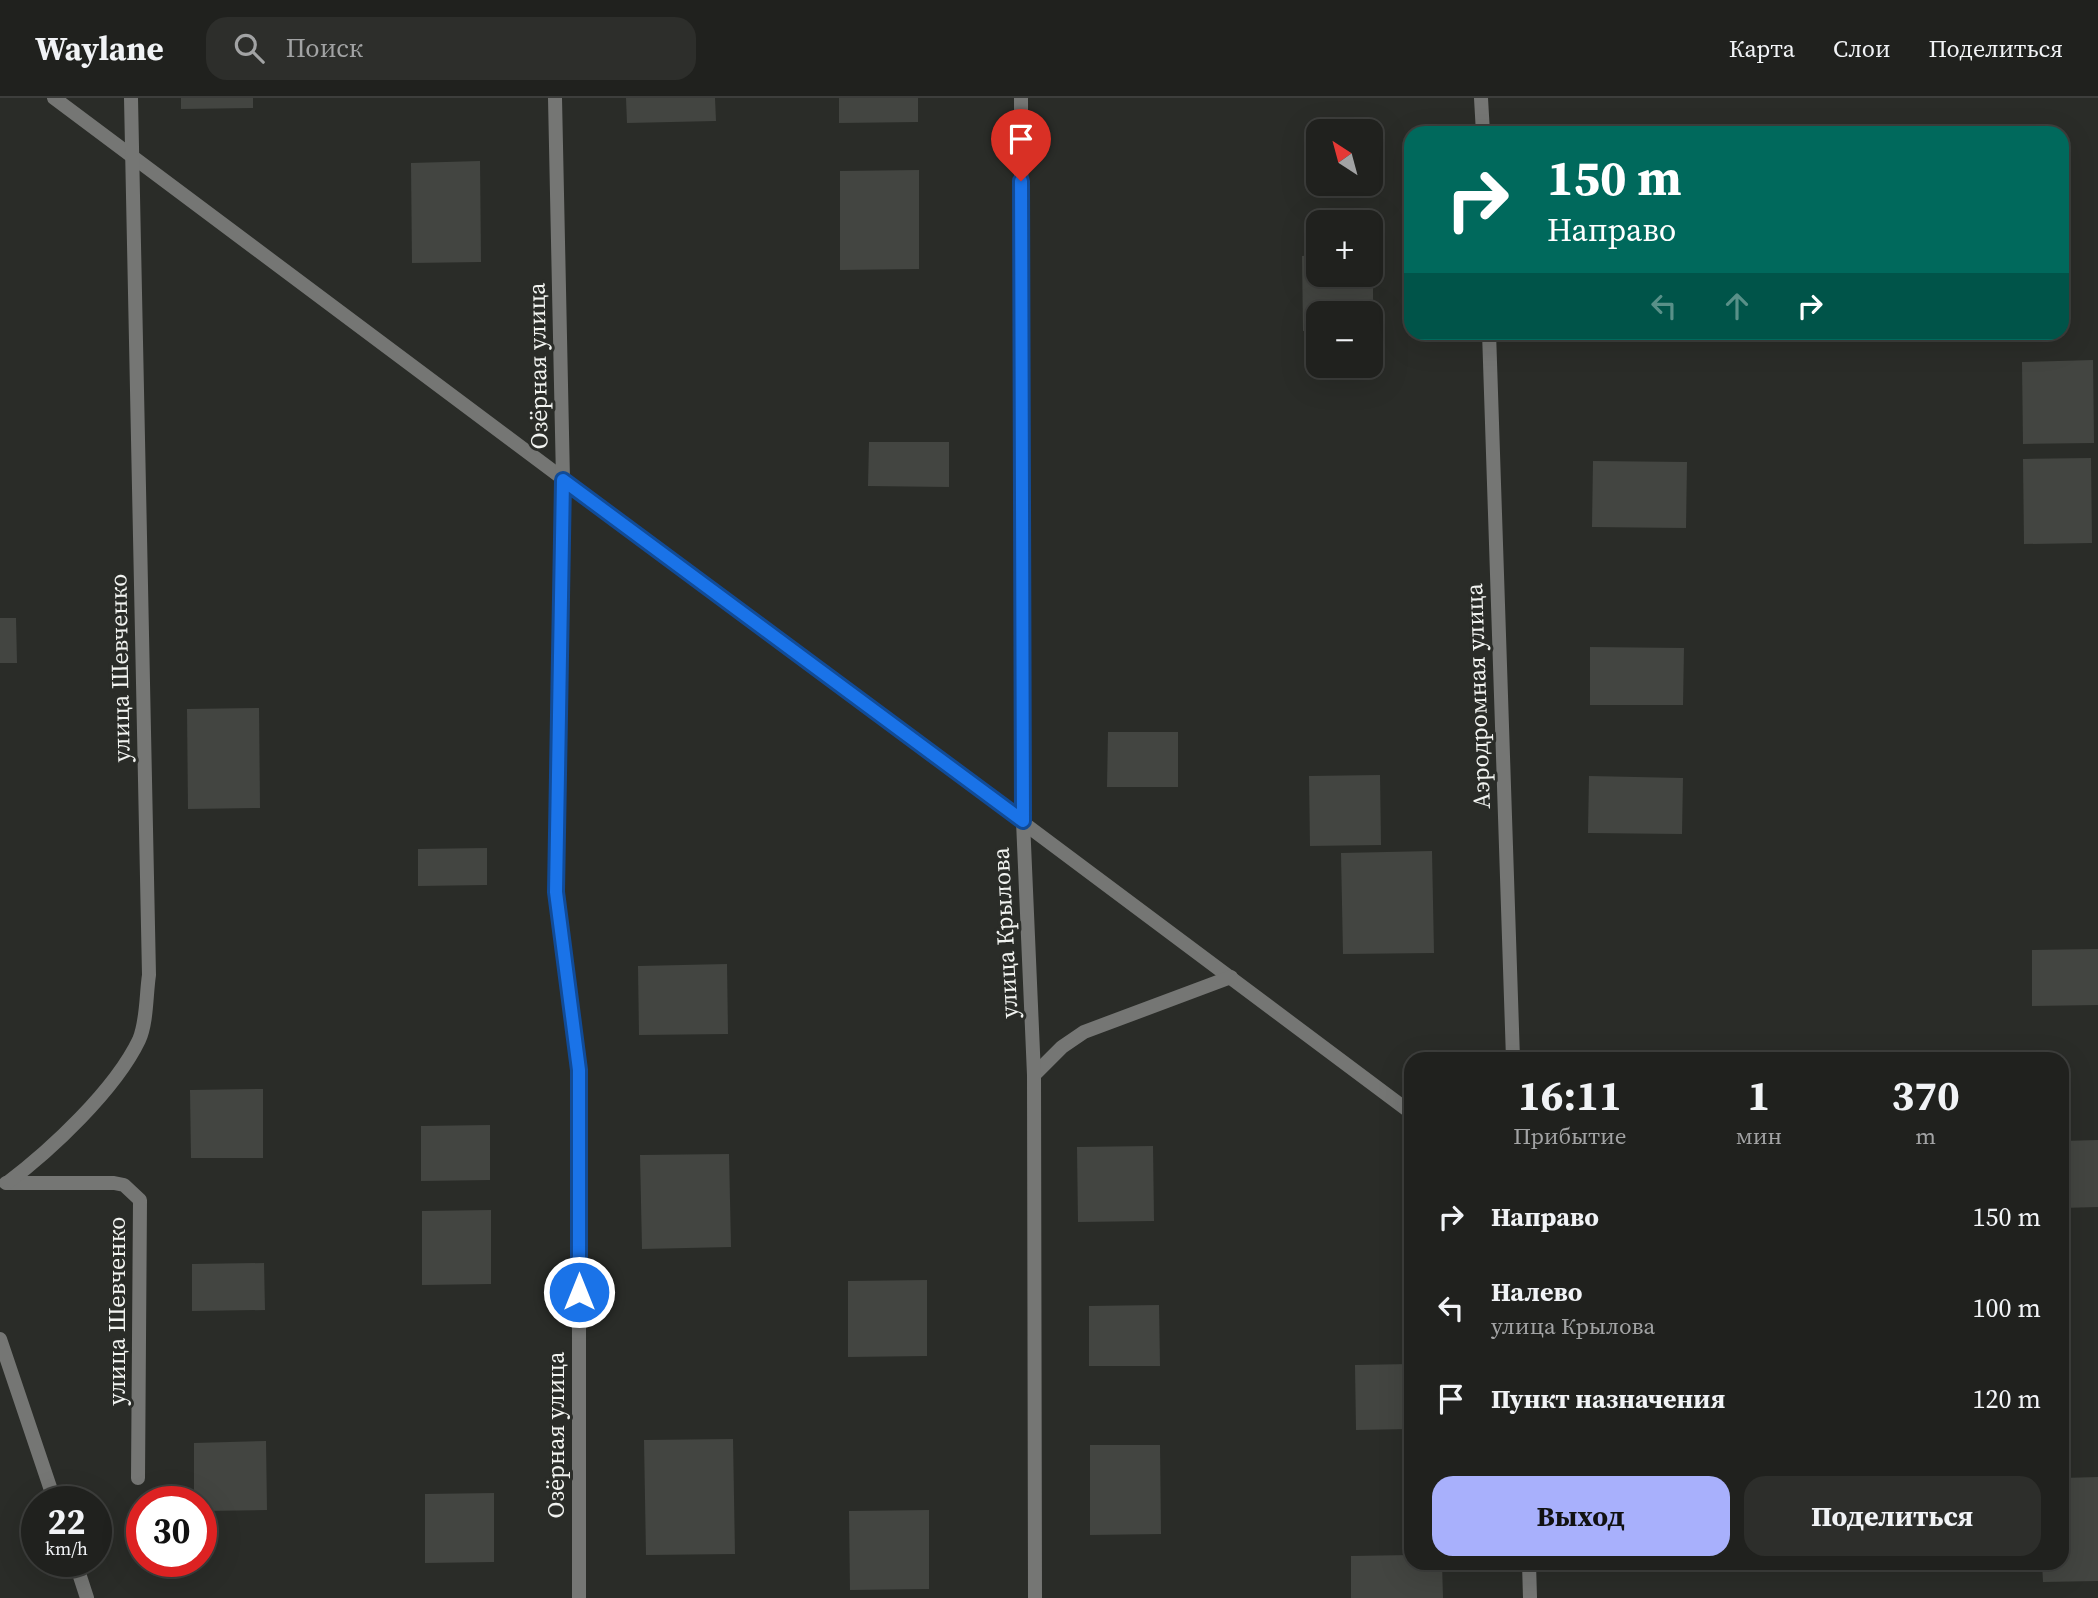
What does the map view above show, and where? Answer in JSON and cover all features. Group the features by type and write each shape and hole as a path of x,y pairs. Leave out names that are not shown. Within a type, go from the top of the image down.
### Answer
{"street":[{"path":"54,98 1404,1107"},
{"name":"улица Шевченко","path":"3,1184 31,1165 101,1095 139,1039 149,975 131,98"},
{"name":"Озёрная улица","path":"555,98 563,480 556,892 579,1070 579,1598"},
{"name":"улица Крылова","path":"1021,98 1023,821 1034,1075 1035,1598"},
{"path":"1481,98 1483,126"},
{"name":"Аэродромная улица","path":"1489,340 1513,1052"},
{"path":"1034,1075 1062,1046 1084,1032 1231,977"},
{"name":"улица Шевченко","path":"3,1184 114,1183 124,1185 140,1200 138,1478"},
{"path":"0,1339 50,1486"},
{"path":"1529,1570 1530,1598"},
{"path":"80,1577 87,1598"}],"building":[{"path":"181,98 253,98 253,108 181,109"},
{"path":"626,98 715,98 716,121 627,123"},
{"path":"839,98 918,98 918,122 839,123"},
{"path":"480,161 481,262 412,263 411,163"},
{"path":"919,170 919,269 840,270 840,171"},
{"path":"1302,256 1306,256 1306,287 1373,287 1373,301 1306,301 1306,331 1303,331"},
{"path":"2093,360 2094,443 2023,444 2022,362"},
{"path":"869,442 949,442 949,487 868,486"},
{"path":"2091,458 2092,543 2024,544 2023,459"},
{"path":"1593,461 1687,462 1686,528 1592,527"},
{"path":"0,618 16,618 17,663 0,663"},
{"path":"1590,647 1684,648 1683,705 1590,705"},
{"path":"259,708 260,808 188,809 187,709"},
{"path":"1108,732 1178,732 1178,787 1107,787"},
{"path":"1380,775 1381,845 1310,846 1309,776"},
{"path":"1589,776 1683,778 1682,834 1588,833"},
{"path":"487,848 487,885 418,886 418,849"},
{"path":"1432,851 1434,953 1343,954 1341,853"},
{"path":"2098,949 2098,1005 2032,1006 2032,950"},
{"path":"727,964 728,1034 639,1035 638,966"},
{"path":"263,1089 263,1158 191,1158 190,1090"},
{"path":"490,1125 490,1180 421,1181 421,1126"},
{"path":"2098,1140 2098,1207 2069,1208 2069,1141"},
{"path":"1153,1146 1154,1221 1078,1222 1077,1147"},
{"path":"729,1154 731,1247 642,1249 640,1155"},
{"path":"491,1210 491,1284 422,1285 422,1211"},
{"path":"264,1263 265,1310 192,1311 192,1264"},
{"path":"927,1280 927,1356 848,1357 848,1281"},
{"path":"1159,1305 1160,1366 1089,1366 1089,1306"},
{"path":"1404,1364 1404,1429 1356,1430 1355,1365"},
{"path":"733,1439 735,1554 646,1555 644,1440"},
{"path":"266,1441 267,1510 217,1511 217,1486 194,1486 194,1443"},
{"path":"1090,1445 1160,1445 1161,1534 1090,1535"},
{"path":"2098,1477 2098,1581 2043,1582 2042,1570 2069,1570 2069,1478"},
{"path":"494,1493 494,1562 425,1563 425,1494"},
{"path":"929,1510 929,1589 850,1590 849,1511"},
{"path":"1404,1555 1404,1570 1442,1570 1443,1598 1351,1598 1351,1556"}],"route":[{"path":"579,1292 579,1070 556,892 563,480 1023,821 1021,181"}]}
